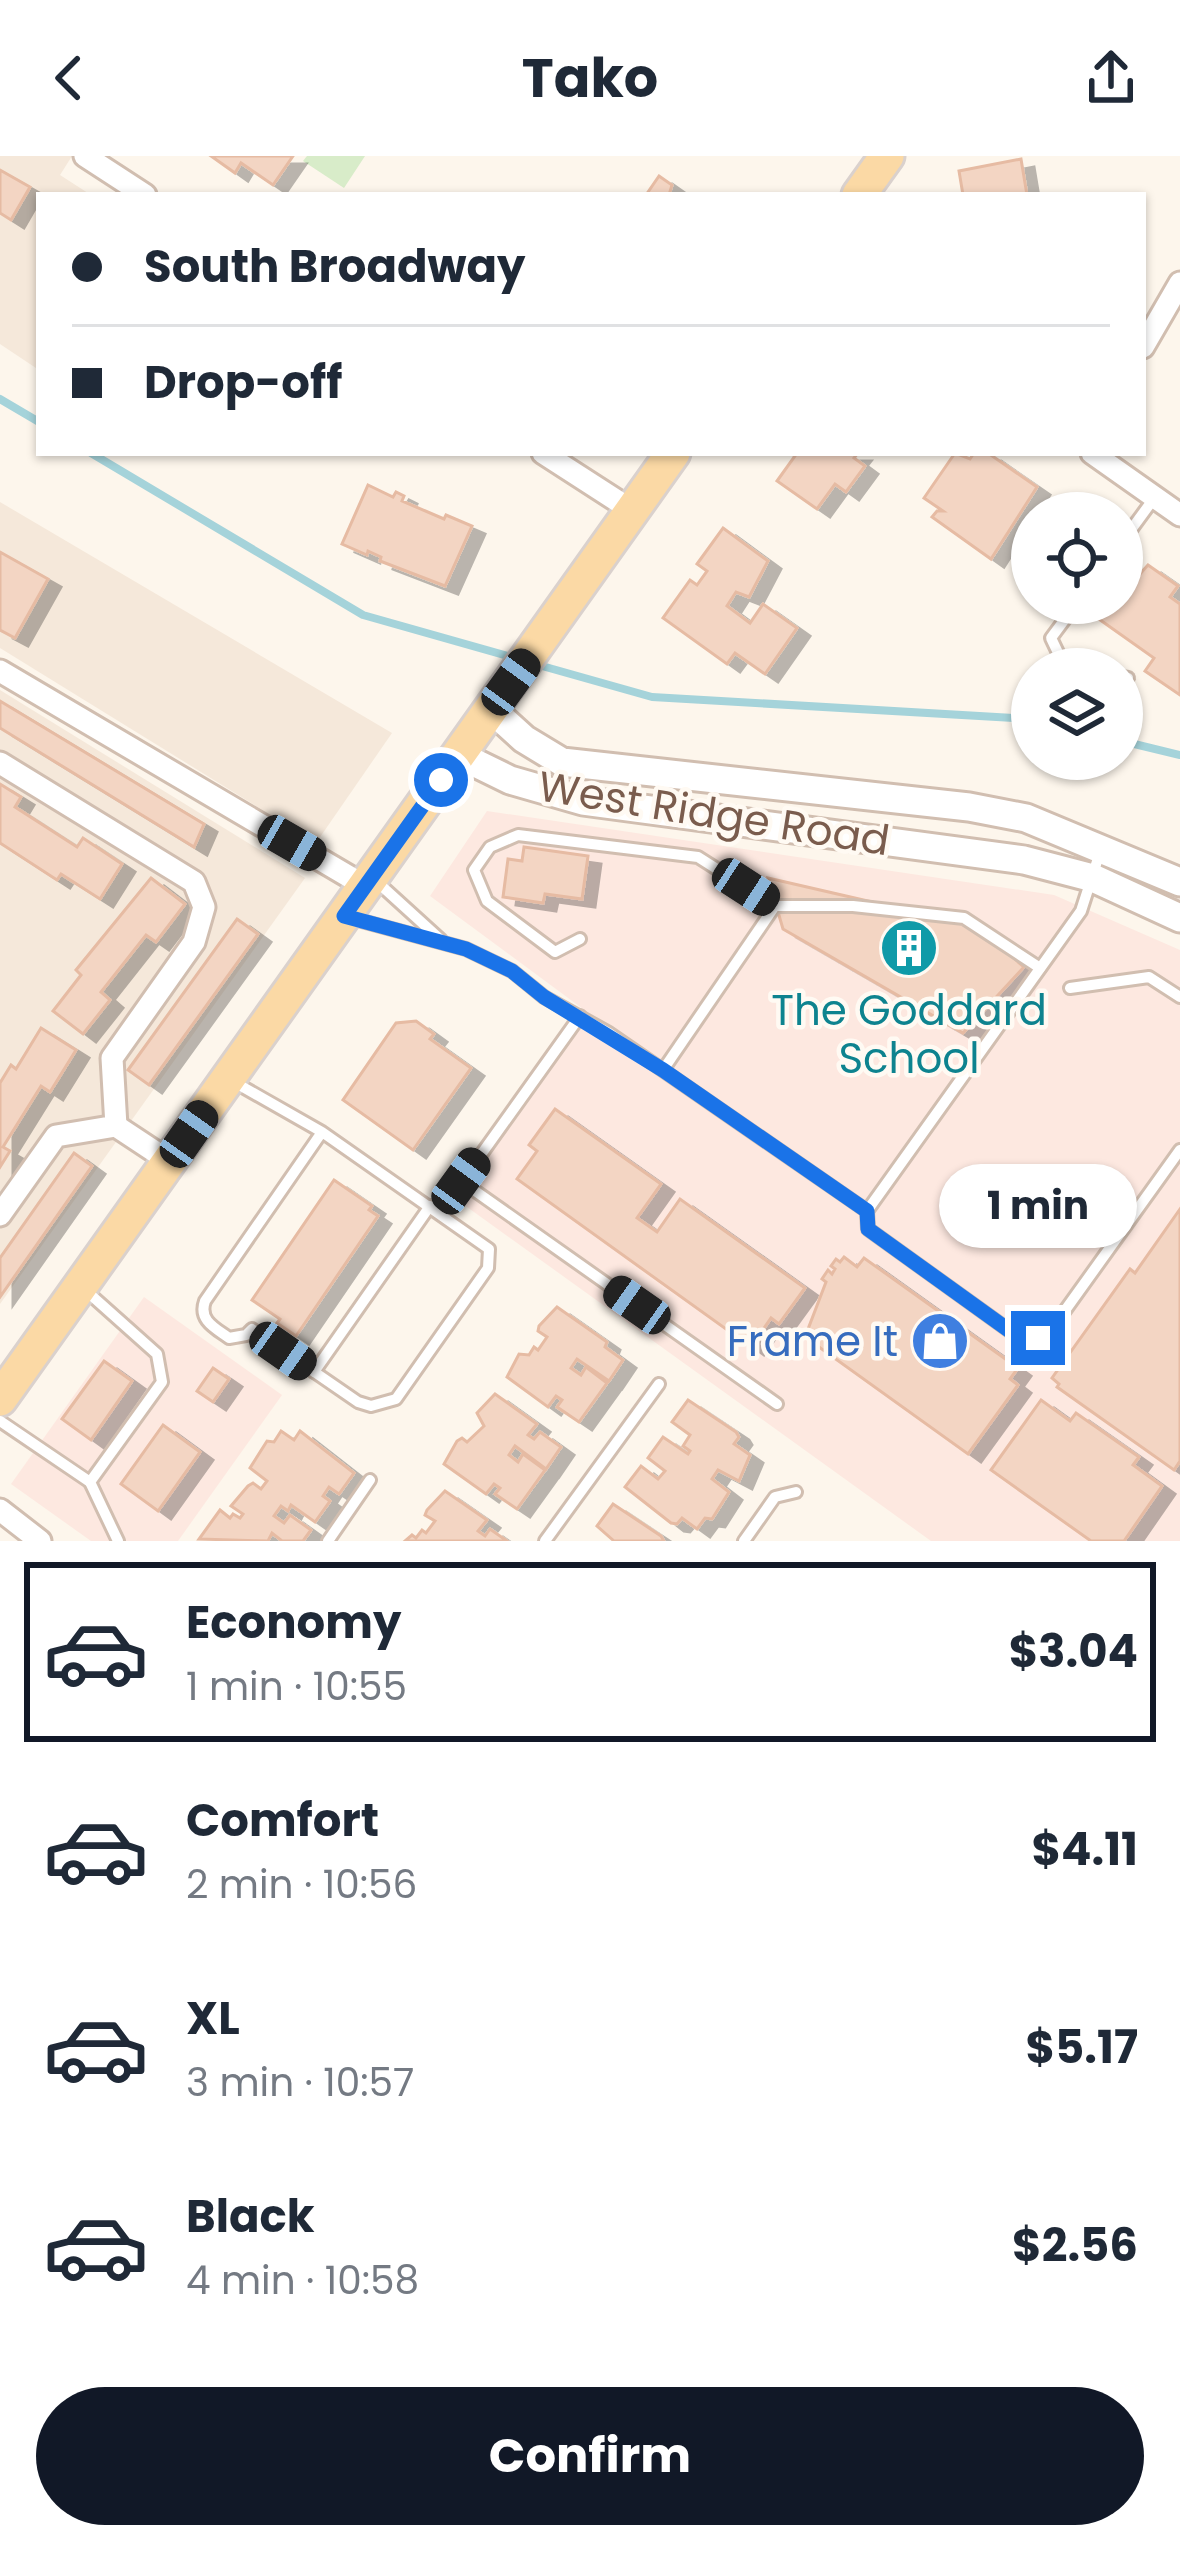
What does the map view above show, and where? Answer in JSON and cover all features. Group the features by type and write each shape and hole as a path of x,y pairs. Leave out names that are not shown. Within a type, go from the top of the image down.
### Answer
{"main road":[{"path":"861,192 887,156"},
{"path":"0,1399 672,456"}],"street":[{"path":"91,158 141,192"},
{"path":"1146,341 1180,283"},
{"path":"548,456 632,511"},
{"path":"1096,456 1180,514"},
{"path":"0,671 368,881"},
{"name":"West Ridge Road","path":"491,709 524,739 562,762 969,807 1026,818 1180,882"},
{"name":"West Ridge Road","path":"459,754 510,780 583,801 965,850 1093,878 1180,918"},
{"path":"0,763 194,882 204,908 194,942 112,1058 116,1126"},
{"path":"0,1216 56,1136 116,1126 169,1161"},
{"path":"0,1510 40,1541"}],"lane":[{"path":"1143,513 1155,497"},
{"path":"580,939 555,952 487,901 474,870 490,847 518,835 698,856 775,906 853,906 964,918 1040,968"},
{"path":"1101,847 1081,911 867,1211 868,1229 1014,1334 1027,1340 1038,1338 1051,1330 1180,1150"},
{"path":"368,881 443,942"},
{"path":"663,1070 775,906"},
{"path":"344,916 466,949 512,971 544,997 663,1070 867,1211"},
{"path":"1070,988 1149,976 1180,998"},
{"path":"314,1372 580,1016"},
{"path":"228,1078 322,1132 489,1249 488,1268 396,1399 371,1406 358,1402 252,1329 229,1338 207,1322 203,1307 322,1132"},
{"path":"461,1181 777,1405"},
{"path":"81,1286 157,1354 162,1382 89,1482"},
{"path":"545,1541 658,1384"},
{"path":"0,1421 89,1482 118,1541"},
{"path":"328,1541 370,1480"},
{"path":"744,1541 775,1496 796,1492"},
{"path":"337,1529 348,1541"}],"shaded area":[{"path":"0,156 72,156 60,175 86,192 36,192 36,368 0,344"},
{"path":"0,502 392,733 316,843 0,648"},
{"path":"0,690 305,878 0,1304"},
{"path":"487,811 1054,895 1180,950 1180,1541 931,1541 449,1194 583,1009 430,896"},
{"path":"144,1297 282,1395 178,1541 91,1541 11,1484"}],"green space":[{"path":"307,156 365,156 344,188 303,161"}],"building":[{"path":"211,156 293,156 273,185 241,163 235,173"},
{"path":"1021,159 1026,192 962,192 959,171"},
{"path":"0,170 30,187 11,220 0,213"},
{"path":"659,176 672,185 670,192 648,192"},
{"path":"795,456 856,456 865,466 846,492 835,484 817,509 777,481"},
{"path":"953,456 992,456 1037,487 1034,492 1011,492 1011,528 991,559 932,517 943,511 924,498"},
{"path":"368,485 393,497 396,492 404,496 402,501 444,519 446,515 472,526 445,586 342,544"},
{"path":"723,528 768,561 749,597 736,592 727,606 750,623 763,604 797,628 765,674 735,653 727,664 663,618 690,580 697,585 707,571 697,564"},
{"path":"0,552 48,579 15,638 0,630"},
{"path":"1148,565 1178,586 1170,597 1180,604 1180,695 1145,671 1154,658 1106,624 1143,624 1143,571"},
{"path":"0,701 204,824 194,847 0,728"},
{"path":"0,784 21,797 15,807 77,847 83,838 122,864 100,899 61,874 57,880 0,843"},
{"path":"524,847 588,856 582,899 545,894 543,903 503,897 508,859 522,861"},
{"path":"151,878 185,904 156,942 146,935 101,992 110,1000 83,1034 53,1011 81,975 76,970"},
{"name":"The Goddard School","path":"768,878 976,926 1024,967 963,1033 783,929"},
{"path":"237,919 258,934 149,1085 128,1070"},
{"path":"416,1021 434,1034 430,1039 471,1068 413,1150 343,1100 396,1023"},
{"path":"41,1028 76,1050 50,1092 41,1086 3,1147 10,1151 0,1167 0,1083 11,1065 16,1069"},
{"path":"555,1109 661,1184 637,1218 657,1232 680,1199 805,1288 779,1324 771,1318 751,1347 517,1179 537,1151 529,1145"},
{"path":"74,1153 92,1166 0,1297 0,1258"},
{"path":"334,1180 372,1206 369,1210 378,1216 296,1336 252,1300"},
{"path":"1180,1209 1180,1461 1174,1470 1057,1387 1052,1378 1130,1269 1135,1273"},
{"path":"844,1257 857,1267 864,1258 1018,1368 1010,1379 1018,1385 968,1454 805,1337 826,1282 822,1279 828,1270 832,1274 836,1259 840,1262"},
{"path":"557,1307 607,1342 605,1347 623,1360 609,1381 577,1359 571,1368 581,1375 586,1367 607,1383 579,1422 557,1407 562,1400 556,1396 548,1407 507,1377 519,1354 529,1355 534,1347 538,1350 547,1337 538,1331 539,1326"},
{"path":"104,1361 132,1381 91,1440 62,1419"},
{"path":"213,1368 229,1379 213,1402 197,1391"},
{"path":"495,1394 537,1424 528,1435 534,1439 540,1432 561,1447 546,1469 515,1446 509,1455 518,1462 523,1454 545,1470 517,1509 495,1494 500,1488 494,1484 486,1494 444,1464 457,1441 467,1442 484,1426 477,1413"},
{"path":"688,1400 736,1432 739,1437 734,1444 750,1455 739,1481 718,1470 712,1479 729,1492 712,1519 705,1518 697,1529 682,1518 671,1523 625,1487 641,1466 658,1479 665,1471 648,1458 663,1437 688,1454 683,1446 690,1435 672,1422"},
{"path":"1041,1400 1070,1421 1076,1413 1139,1457 1133,1465 1162,1486 1124,1541 1091,1541 991,1470"},
{"path":"163,1425 200,1452 158,1511 121,1484"},
{"path":"281,1431 294,1440 300,1431 354,1473 339,1494 329,1487 323,1496 330,1501 315,1522 291,1505 288,1511 281,1506 274,1516 284,1523 290,1515 311,1530 303,1541 282,1541 272,1533 268,1541 199,1539 220,1510 230,1518 233,1514 240,1518 243,1514 231,1506 248,1486 253,1483 261,1489 267,1481 250,1468 267,1441 274,1442"},
{"path":"445,1491 487,1520 478,1531 485,1536 490,1529 507,1541 405,1541 422,1530 426,1533 435,1521 425,1515 427,1510"},
{"path":"613,1504 664,1541 614,1541 597,1526"}],"waterway":[{"path":"0,399 36,420"},
{"path":"96,456 363,615 515,658"},
{"path":"535,664 652,697 1011,718"},
{"path":"1143,746 1180,755"}],"place":[{"name":"The Goddard School","path":"909,948"},
{"name":"Frame It","path":"940,1341"}],"route":[{"path":"441,780 344,916 466,949 512,971 544,997 663,1070 867,1211 868,1229 1014,1334 1027,1340 1038,1338"}]}
